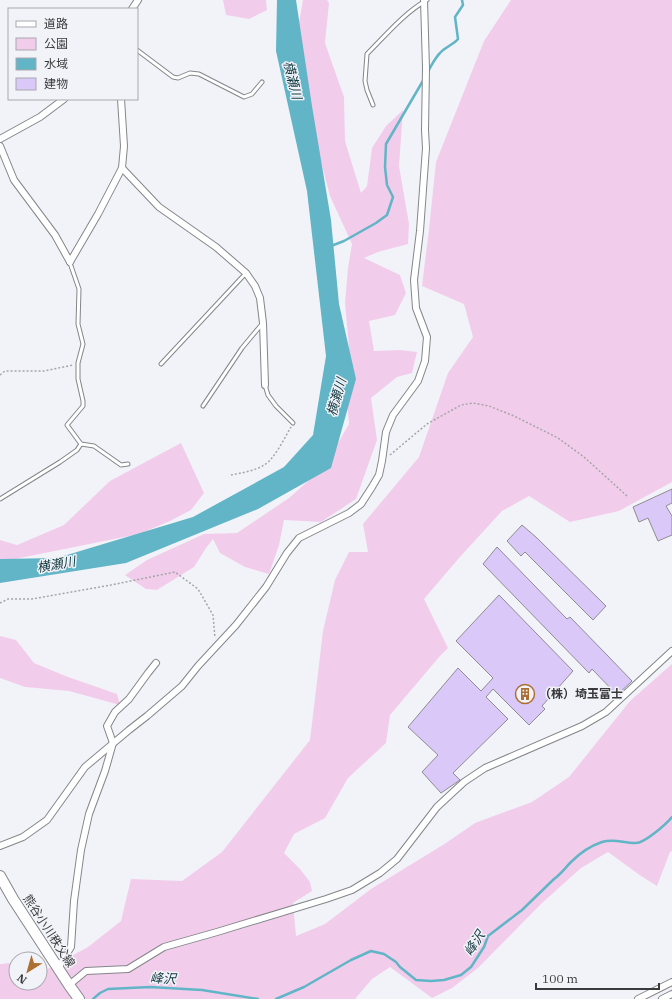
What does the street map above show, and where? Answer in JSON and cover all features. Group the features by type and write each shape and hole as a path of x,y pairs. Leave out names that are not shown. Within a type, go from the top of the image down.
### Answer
{"main road":[{"name":"熊谷小川秩父線","path":"0,876 13,899 79,999"}],"street":[{"path":"0,846 23,837 47,820 85,767 182,686 198,666 236,625 266,587 287,554 300,538 349,513 361,504 379,475 386,432 393,415 418,381 425,361 427,337 416,308 414,280 420,230 426,148 425,1"},
{"path":"0,139 40,117 63,100"},
{"path":"70,262 98,214 122,168 124,146 121,100"},
{"path":"0,146 14,180 55,235 70,262"},
{"path":"122,168 159,207 216,247 246,273 255,286 260,298 263,323 265,386"},
{"path":"69,985 86,971 128,969 164,947 352,890 380,873 397,859 437,807 464,782 484,768 582,726 606,712 672,651"},
{"path":"58,968 71,947 74,901 81,850 89,814 105,771 113,743 107,726 115,712 129,699 156,663"},
{"path":"638,999 672,982"},
{"path":"662,999 670,996"}],"lane":[{"path":"373,105 366,90 365,81 367,54 408,13 425,1"},
{"path":"138,51 173,77 178,78 190,73 199,74 244,97 252,94 262,82"},
{"path":"70,262 79,289 78,324 83,344 78,363 78,379 83,406 67,425 81,444 94,446 121,465 128,464"},
{"path":"161,364 246,273"},
{"path":"203,406 242,348 263,323"},
{"path":"265,386 268,396 293,423"},
{"path":"0,499 60,462 77,450 81,444"}],"path":[{"path":"0,375 5,371 44,371 72,366 78,363"},
{"path":"382,461 427,424 461,405 473,403 490,406 558,438 584,457 627,496"},
{"path":"231,475 252,470 264,465 273,457 293,423"},
{"path":"0,603 8,599 32,599 175,572 198,589 212,615 216,646"}],"green space":[{"path":"223,0 266,0 267,10 249,19 226,15"},
{"path":"303,0 327,0 329,3 325,43 344,97 345,141 361,193 367,186 372,148 386,126 403,110 399,166 409,224 408,244 378,252 364,258 400,275 406,293 395,315 369,321 374,351 400,350 417,352 412,373 397,377 371,398 377,440 356,499 321,522 284,520 279,545 269,574 245,567 220,553 213,539 194,567 157,590 146,589 125,575 147,560 204,534 237,533 289,498 324,467 349,424 346,388 349,347 345,303 352,244 330,196 306,106 294,51"},
{"path":"511,0 672,0 672,482 619,511 570,522 529,496 502,511 424,599 448,648 390,715 386,743 348,778 325,818 294,834 284,853 300,869 310,882 312,891 293,903 296,936 325,924 371,889 446,843 475,823 532,802 569,777 630,701 672,664 672,851 670,852 657,886 608,852 581,868 542,903 478,968 452,988 432,998 390,967 372,979 355,999 0,999 0,964 8,963 8,991 48,991 48,969 88,947 121,921 131,879 182,881 222,852 310,740 323,631 335,580 349,552 368,552 363,524 419,457 448,373 473,337 464,304 422,286 436,162 484,41"},
{"path":"181,443 204,493 191,510 139,534 0,562 0,540 17,545 64,525 110,481"},
{"path":"0,636 16,640 34,663 68,677 117,694 120,705 69,691 25,687 0,678"}],"water":[{"name":"横瀬川","path":"277,0 296,0 331,220 339,304 356,379 331,468 258,509 126,563 0,583 0,559 57,558 193,517 284,467 313,435 326,356 307,191 276,51"}],"building":[{"path":"672,489 672,503 666,506 672,516 672,535 658,541 648,518 639,522 633,507"},
{"path":"522,525 606,606 593,620 525,552 521,556 507,541"},
{"path":"497,547 567,619 570,617 632,681 617,695 592,669 589,673 483,564"},
{"name":"（株）埼玉富士","path":"499,595 573,671 542,706 545,709 529,725 493,689 486,697 508,719 453,773 460,780 441,793 422,772 438,755 408,727 458,668 481,691 493,678 456,641"}],"waterway":[{"path":"427,73 434,60 440,53 458,39 455,17 463,5 462,0"},
{"path":"331,246 344,241 387,215 393,197 387,185 385,167 386,144 424,79"},
{"name":"峰沢","path":"276,999 304,987 351,960 371,951 384,954 396,962 416,980 444,980 461,975 471,967 484,947 488,936 522,910 582,853 593,846 606,841 631,843 639,842 655,833 672,817"},
{"name":"峰沢","path":"93,999 108,989 150,987 202,990 258,999"}],"place":[{"name":"（株）埼玉富士","path":"525,694"}]}
